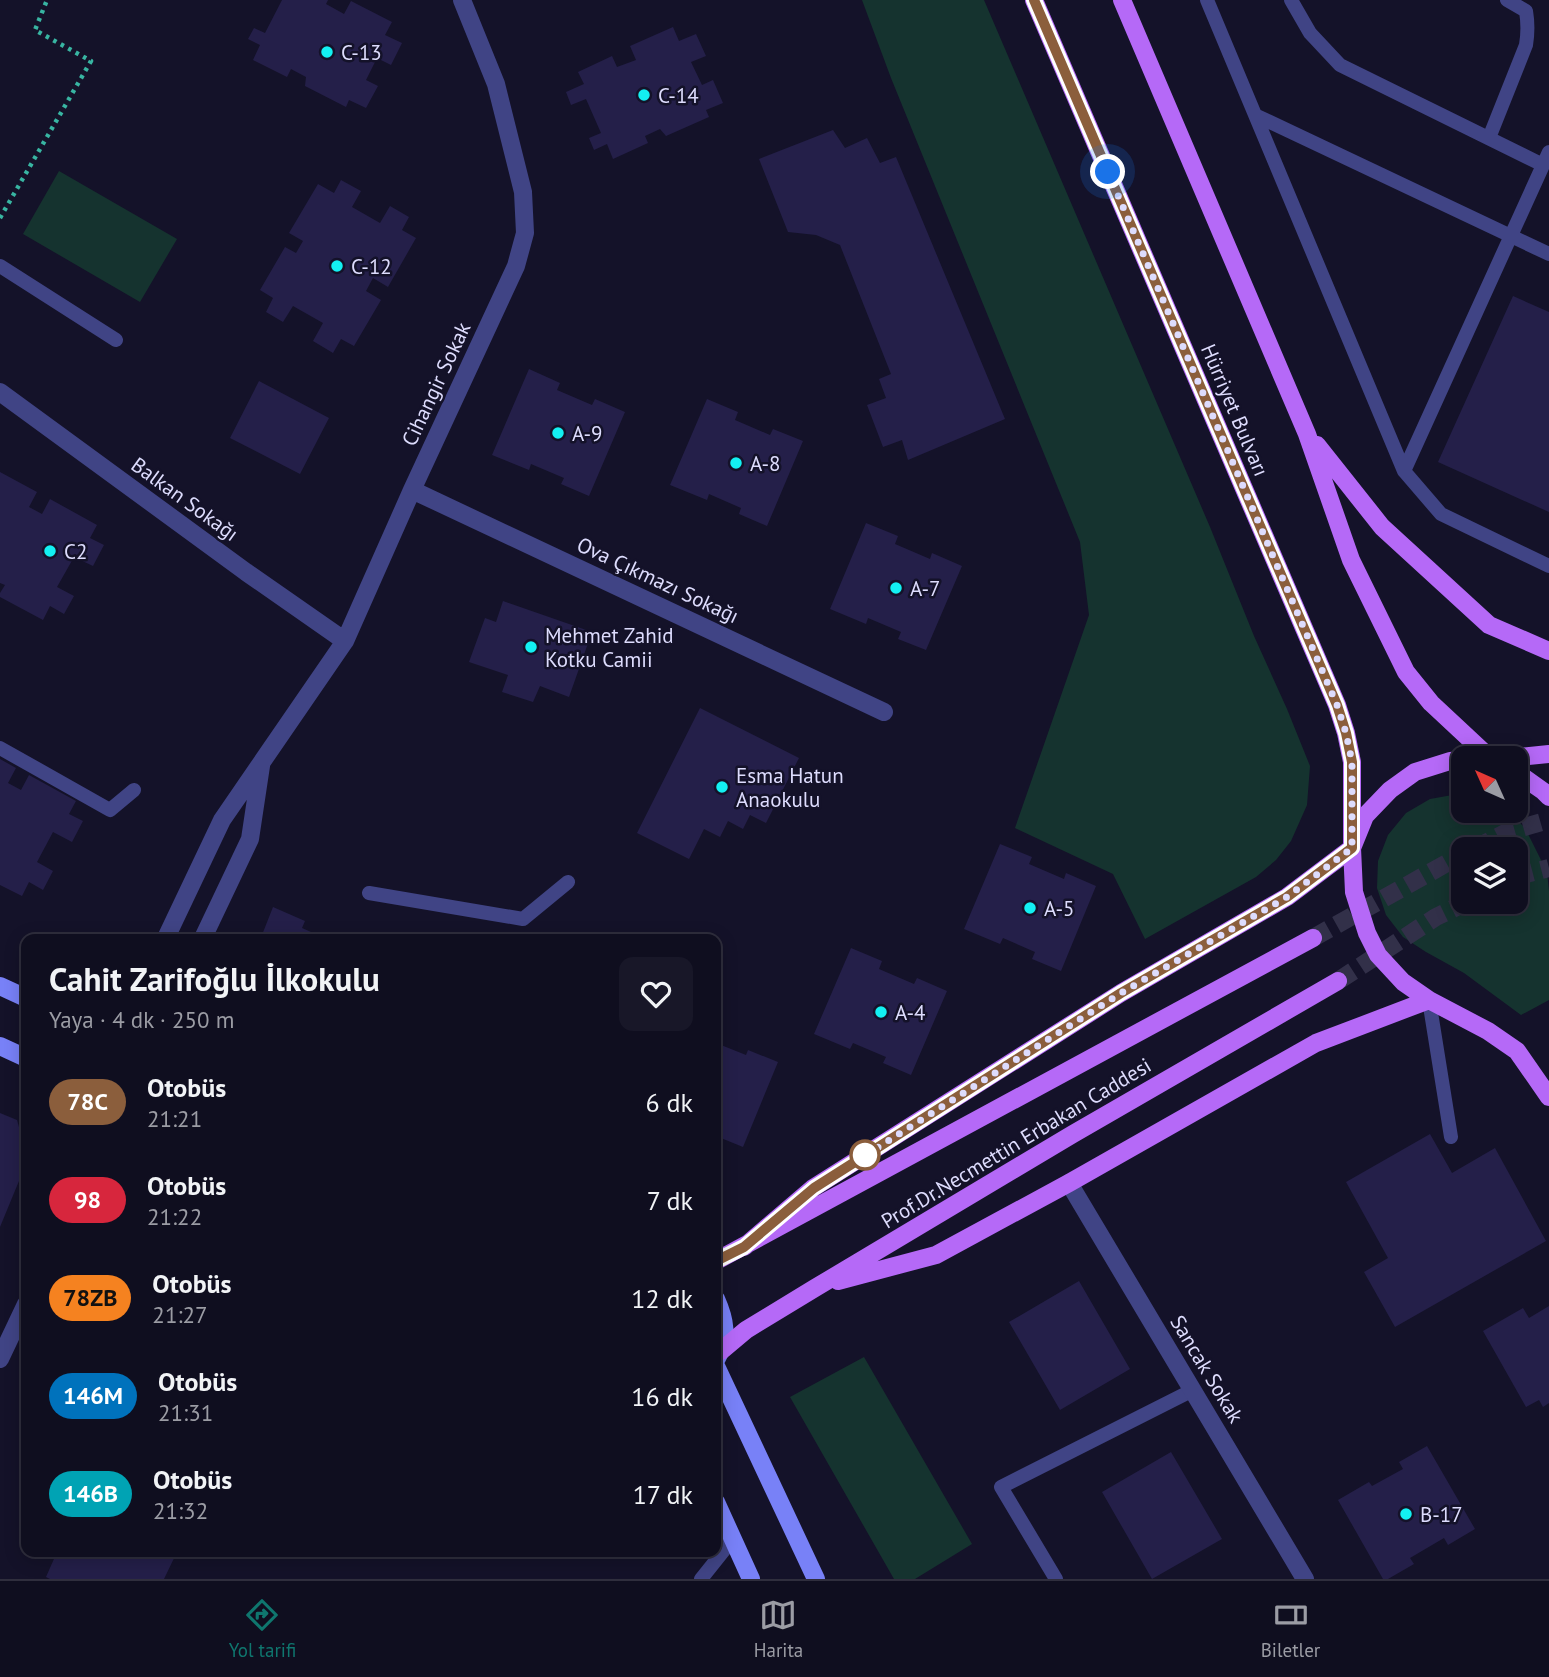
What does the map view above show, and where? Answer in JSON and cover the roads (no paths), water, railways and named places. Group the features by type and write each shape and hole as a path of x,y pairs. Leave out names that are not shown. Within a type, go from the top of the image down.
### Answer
{"main road":[{"name":"Hürriyet Bulvarı","path":"1034,0 1337,705 1352,762 1354,892 1367,933 1378,955 1402,982 1429,1000"},
{"path":"1122,0 1307,433 1351,560 1406,672 1431,703 1477,746"},
{"path":"1307,433 1382,527 1489,625 1549,651"},
{"path":"1528,756 1549,754"},
{"path":"744,1247 814,1188 1121,993 1287,897 1352,848 1365,816 1390,790 1415,772 1451,761"},
{"path":"1528,780 1549,797"},
{"name":"Prof.Dr.Necmettin Erbakan Caddesi","path":"721,1258 1313,938"},
{"name":"Prof.Dr.Necmettin Erbakan Caddesi","path":"721,1357 746,1331 815,1288 1073,1133 1338,981"},
{"path":"0,986 21,996"},
{"path":"815,1288 936,1255 1316,1043 1429,1000 1488,1031 1517,1051 1549,1097"},
{"path":"0,1046 21,1056"},
{"path":"721,1314 725,1339 721,1351"},
{"path":"721,1367 816,1579"},
{"path":"721,1513 751,1579"}],"street":[{"name":"Cihangir Sokak","path":"169,934 222,820 345,641 516,266 525,233 523,192 496,84 462,0"},
{"name":"Balkan Sokağı","path":"0,392 345,641"},
{"name":"Ova Çıkmazı Sokağı","path":"412,490 884,712"},
{"name":"Cihangir Sokak","path":"205,934 250,839 261,763"},
{"name":"Sancak Sokak","path":"1069,1183 1305,1579"},
{"path":"0,1359 21,1315"}],"lane":[{"path":"1207,0 1404,471 1441,514 1549,566"},
{"path":"1291,0 1310,33 1340,65 1489,138 1546,159 1404,471"},
{"path":"1489,138 1522,56 1529,24 1526,11 1507,0"},
{"path":"1255,115 1549,254"},
{"path":"0,267 117,340"},
{"path":"0,748 110,810 134,790"},
{"path":"369,893 523,919 568,882"},
{"path":"1429,1000 1451,1137"},
{"path":"1056,1579 1001,1487 1193,1390"},
{"path":"721,1554 733,1539"},
{"path":"701,1579 719,1557"}],"tunnel":[{"path":"1497,837 1549,820"},
{"path":"1313,938 1451,861"},
{"path":"1528,873 1549,868"},
{"path":"1338,981 1451,910"}],"place":[{"name":"C-13","path":"327,52"},
{"name":"C-14","path":"644,95"},
{"name":"C-12","path":"337,266"},
{"name":"A-9","path":"558,433"},
{"name":"A-8","path":"736,463"},
{"name":"C2","path":"50,551"},
{"name":"A-7","path":"896,588"},
{"name":"Mehmet Zahid Kotku Camii","path":"531,647"},
{"name":"Esma Hatun Anaokulu","path":"722,787"},
{"name":"A-5","path":"1030,908"},
{"name":"A-4","path":"881,1012"},
{"name":"B-17","path":"1406,1514"}]}
